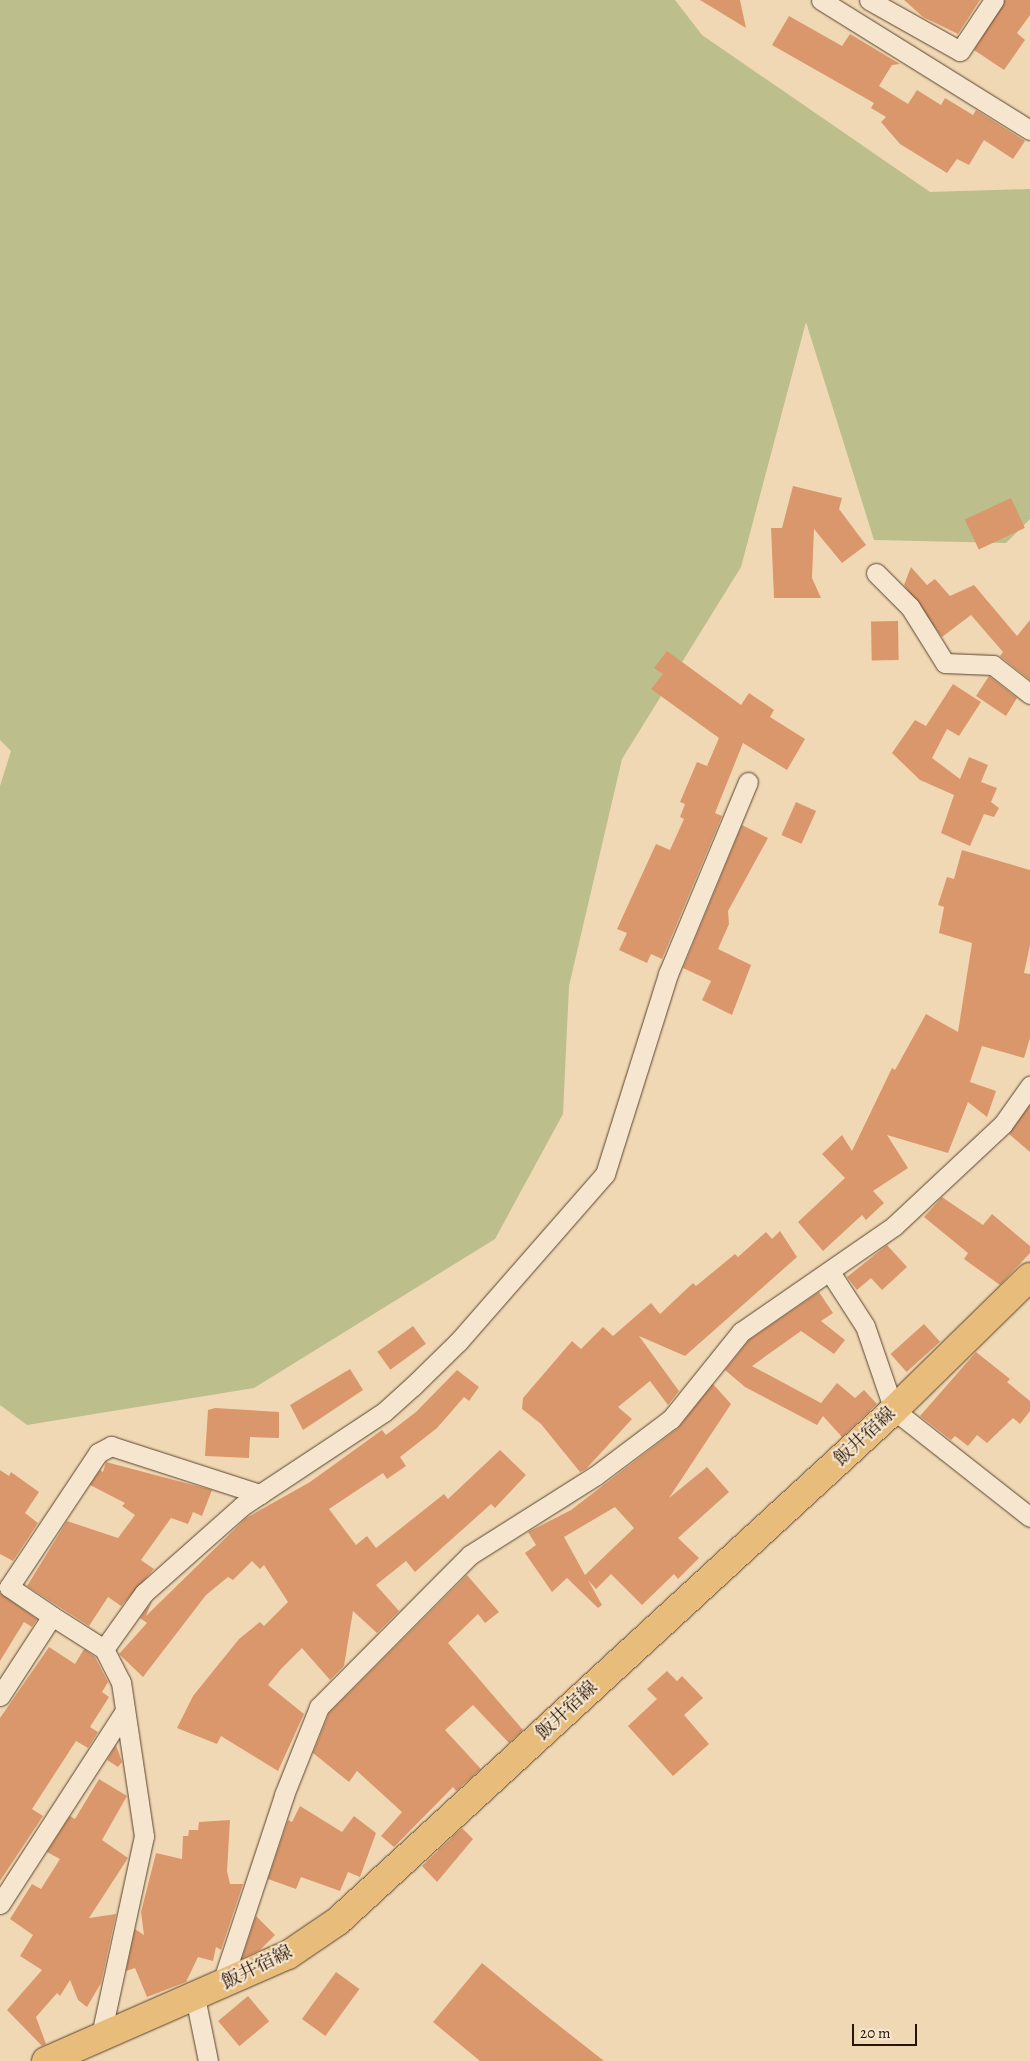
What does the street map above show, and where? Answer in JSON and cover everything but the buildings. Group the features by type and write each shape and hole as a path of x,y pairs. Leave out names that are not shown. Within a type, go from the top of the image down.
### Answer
{"main road":[{"name":"飯井宿線","path":"46,2061 102,2035 221,1986 288,1955 338,1921 894,1410 1030,1276"}],"street":[{"path":"822,0 1030,130"},
{"path":"869,0 960,51 994,0"},
{"path":"876,573 910,608 944,663 993,665 1030,694"},
{"path":"104,1649 144,1593 260,1494 384,1412 412,1386 464,1335 605,1174 668,974 748,782"},
{"path":"221,1986 284,1795 319,1707 470,1555 594,1476 671,1419 740,1332 830,1272 894,1226 1003,1124 1030,1086"},
{"path":"830,1272 865,1326 894,1410 1030,1517"},
{"path":"102,2035 144,1836 121,1682 104,1649 8,1587 98,1452 111,1446 260,1494"},
{"path":"0,1696 52,1616"},
{"path":"0,1904 125,1711"},
{"path":"195,1997 208,2061"}],"green space":[{"path":"0,0 675,0 702,35 930,192 1030,189 1030,519 1006,543 874,540 806,322 741,567 622,759 569,986 563,1114 495,1239 254,1388 27,1425 0,1405 0,786 11,751 0,740"}]}
